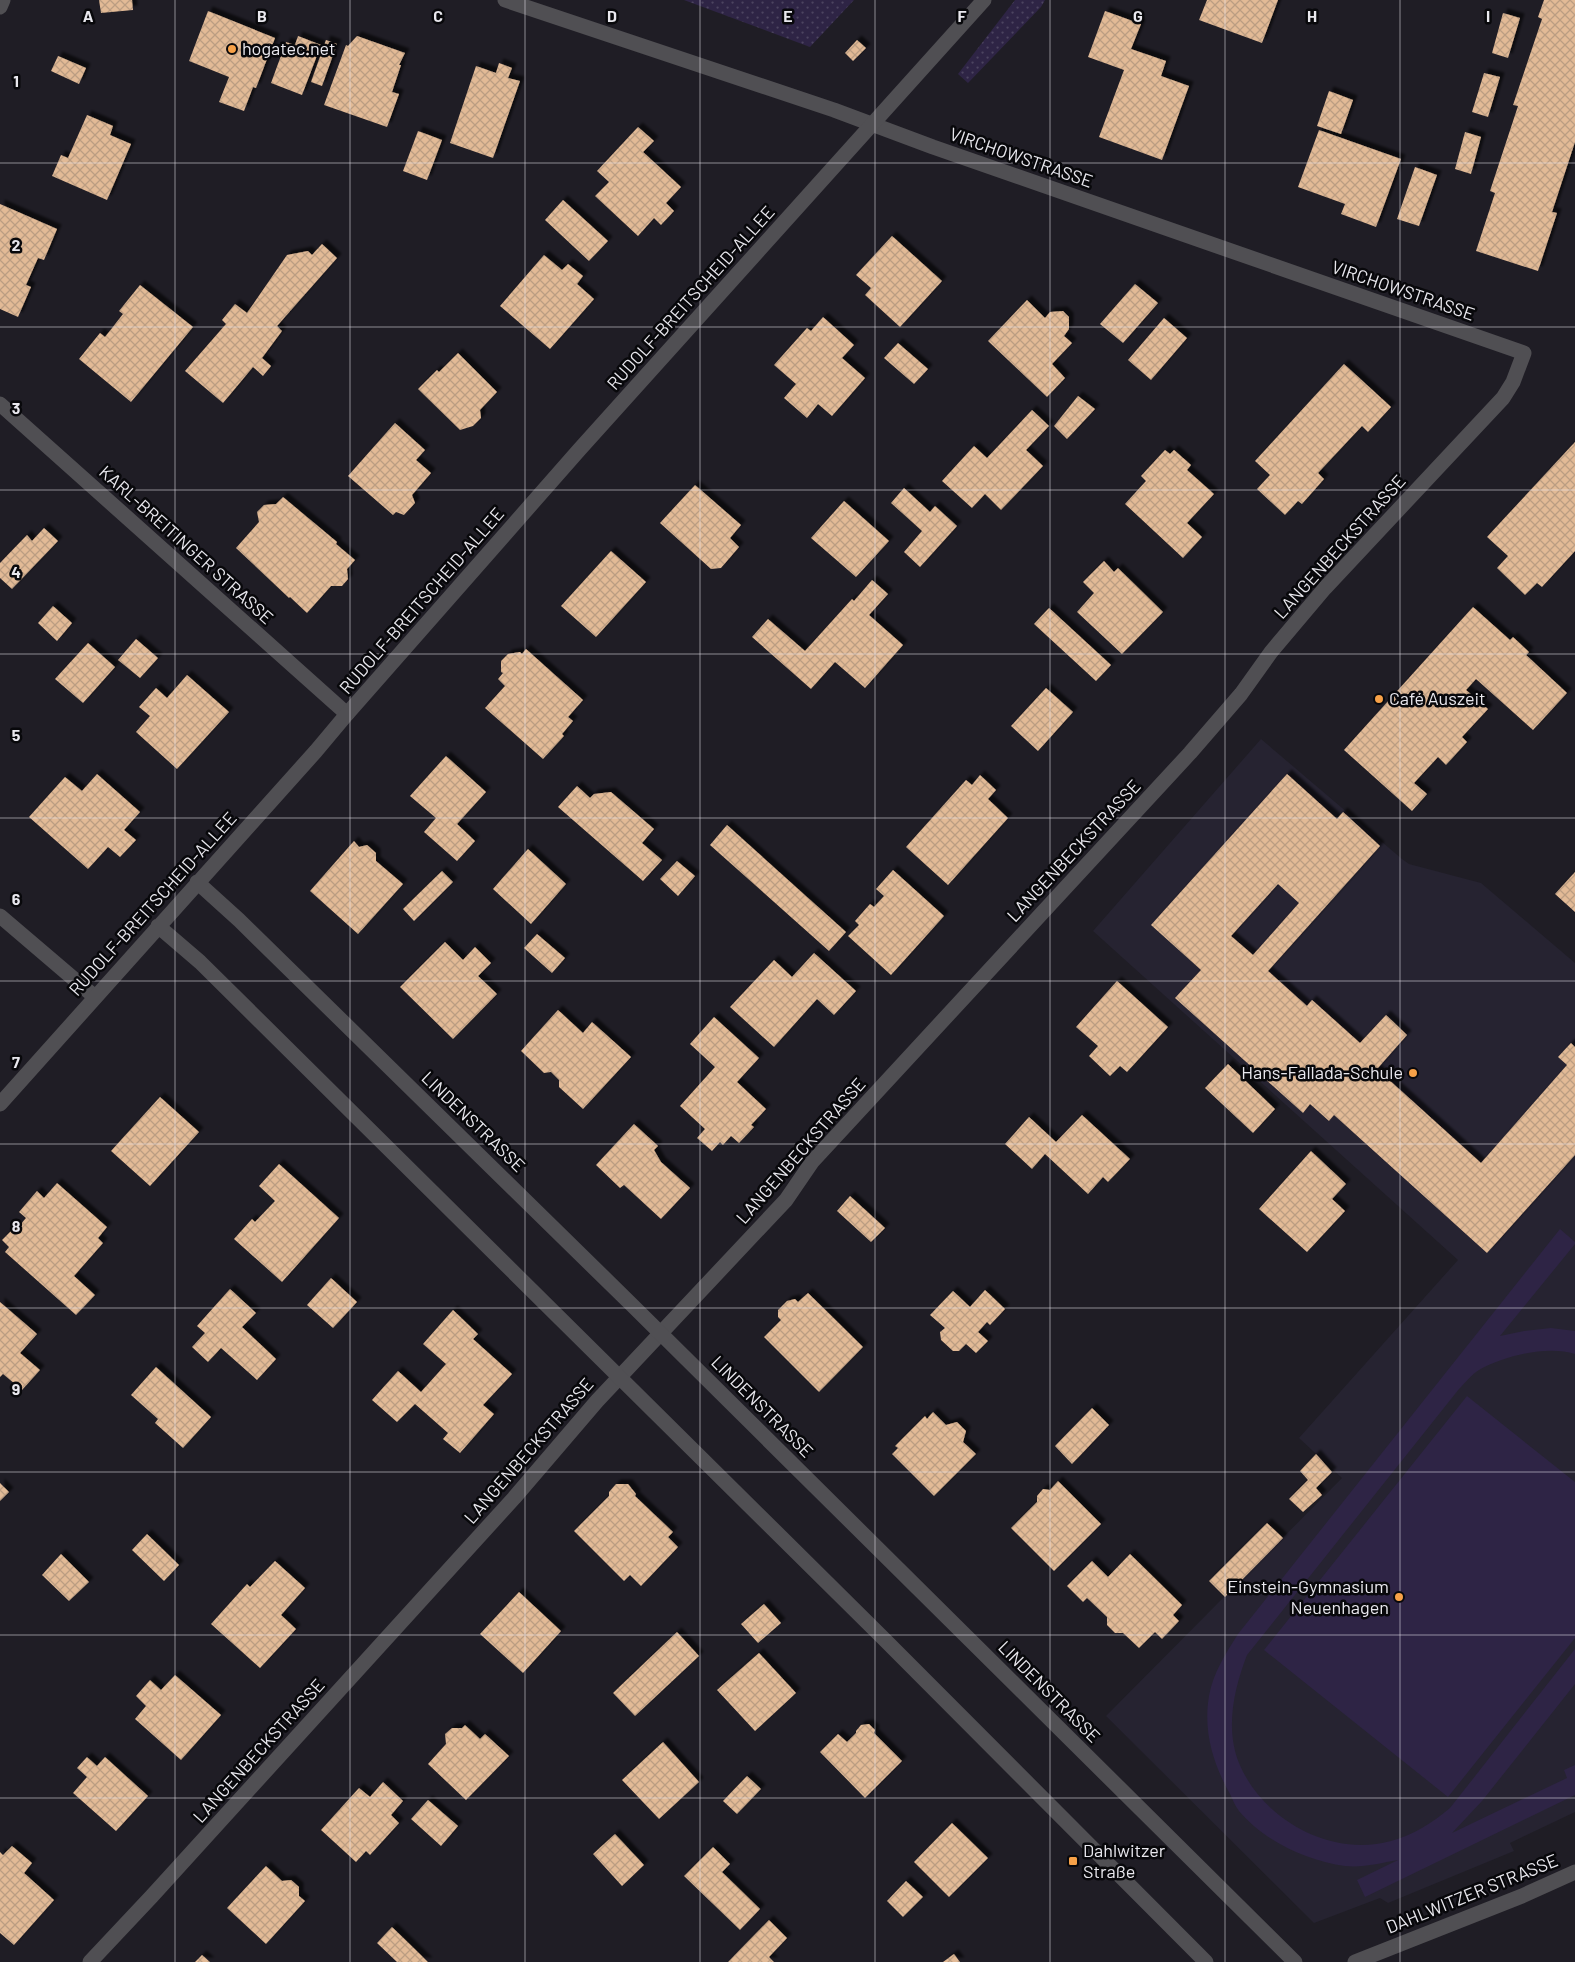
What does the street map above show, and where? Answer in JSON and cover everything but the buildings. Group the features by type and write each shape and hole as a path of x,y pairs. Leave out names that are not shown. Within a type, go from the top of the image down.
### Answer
{"street":[{"path":"0,7 3,0"},
{"name":"VIRCHOWSTRASSE","path":"505,0 874,124 934,148 1524,353"},
{"name":"RUDOLF-BREITSCHEID-ALLEE","path":"0,1104 316,751 579,450 984,0"},
{"name":"LANGENBECKSTRASSE","path":"90,1962 507,1506 620,1377 786,1200 812,1162 1190,753 1241,694 1272,652 1325,588 1503,398 1513,382 1524,353"},
{"name":"KARL-BREITINGER STRASSE","path":"0,404 347,714"},
{"name":"LINDENSTRASSE","path":"197,882 239,920 661,1333 1295,1962"},
{"path":"0,916 95,997"},
{"path":"158,926 200,962 620,1377 1206,1962"},
{"name":"DAHLWITZER STRASSE","path":"1355,1962 1522,1896 1575,1872"}],"shaded area":[{"path":"684,0 854,0 810,47"},
{"path":"1015,0 1045,0 1041,7 968,83 958,74"},
{"path":"1261,739 1409,864 1481,883 1575,963 1575,1812 1510,1843 1514,1851 1388,1903 1380,1898 1314,1923 1106,1716 1342,1478 1299,1438 1458,1260 1093,931"},
{"path":"1560,1229 1575,1244 1500,1336 1551,1328 1575,1331 1575,1354 1552,1351 1526,1353 1489,1365 1471,1376 1247,1655 1238,1681 1232,1722 1235,1750 1239,1763 1250,1783 1264,1801 1281,1817 1322,1839 1345,1844 1368,1845 1391,1841 1415,1832 1450,1808 1575,1649 1575,1684 1482,1801 1452,1833 1567,1778 1564,1770 1575,1765 1575,1795 1365,1897 1357,1880 1398,1860 1372,1865 1345,1866 1316,1860 1287,1848 1261,1832 1239,1811 1219,1771 1211,1747 1207,1709 1211,1688 1220,1664 1238,1634"},
{"path":"1467,1396 1575,1482 1575,1638 1448,1797 1264,1650"}],"place":[{"name":"hogatec.net","path":"232,49"},
{"name":"Café Auszeit","path":"1379,699"},
{"name":"Hans-Fallada-Schule","path":"1413,1073"},
{"name":"Einstein-Gymnasium Neuenhagen","path":"1399,1597"},
{"name":"Dahlwitzer Straße","path":"1073,1861"}]}
